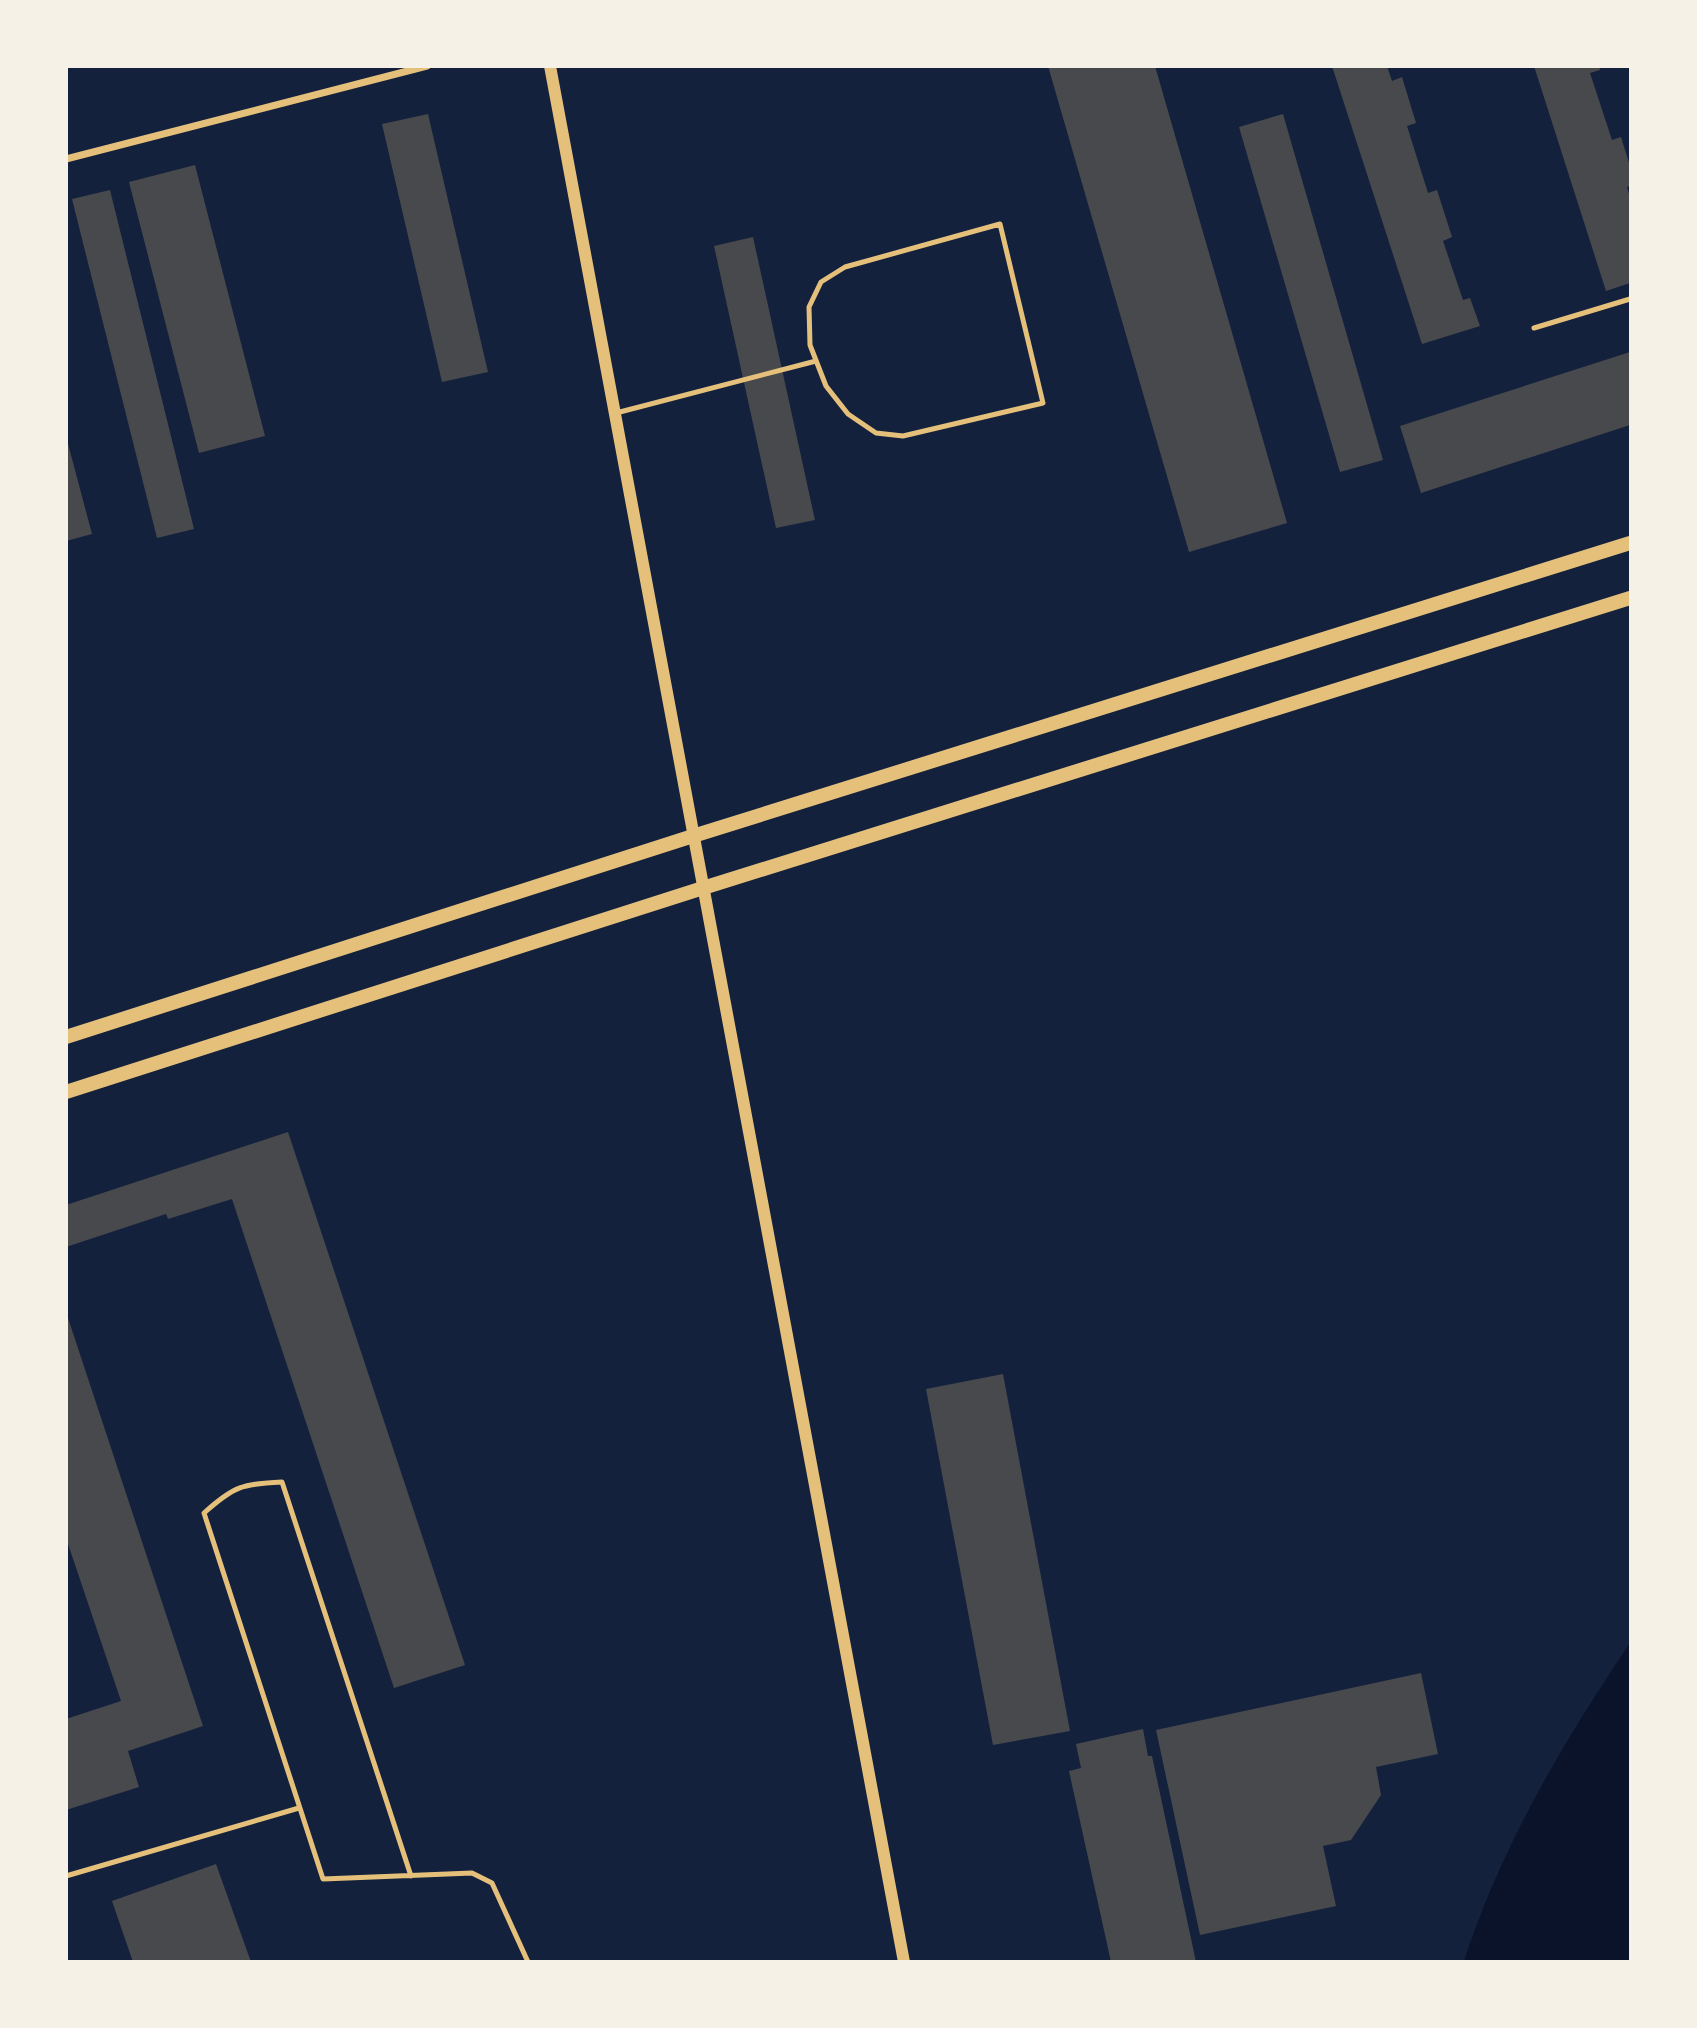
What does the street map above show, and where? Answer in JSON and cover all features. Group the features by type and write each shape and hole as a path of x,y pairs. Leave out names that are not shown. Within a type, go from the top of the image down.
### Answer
{"main road":[{"path":"66,1037 694,836 1630,543"},
{"path":"66,1092 703,888 1630,598"}],"street":[{"path":"66,159 427,66"},
{"path":"550,66 904,1962"}],"lane":[{"path":"1000,223 1043,403 903,436 876,433 848,414 826,386 816,361 810,345 809,307 821,282 845,267 1000,223"},
{"path":"1534,328 1630,299"},
{"path":"614,413 816,361"},
{"path":"411,1876 282,1482 246,1484 225,1494 204,1513 323,1880 411,1876 472,1873 492,1883 528,1962"},
{"path":"66,1876 299,1808"}],"water":[{"path":"1630,1643 1630,1961 1464,1961 1496,1877 1515,1836 1581,1718"}],"building":[{"path":"1048,66 1155,66 1287,523 1189,552"},
{"path":"1332,66 1387,66 1392,81 1402,77 1416,123 1407,126 1428,193 1437,190 1452,237 1443,241 1463,300 1470,298 1480,326 1422,344"},
{"path":"1534,66 1599,66 1600,70 1590,73 1612,140 1621,137 1630,166 1630,186 1627,187 1630,197 1630,283 1606,291"},
{"path":"428,114 488,372 442,382 382,124"},
{"path":"1283,114 1383,460 1340,472 1239,127"},
{"path":"195,165 265,436 199,453 129,182"},
{"path":"110,190 194,529 157,538 72,199"},
{"path":"753,237 815,520 776,528 714,246"},
{"path":"1630,352 1630,425 1421,493 1400,426"},
{"path":"66,441 92,534 66,541"},
{"path":"288,1132 465,1665 394,1688 232,1199 168,1219 166,1214 66,1247 66,1205"},
{"path":"67,1315 203,1726 128,1751 139,1787 66,1810 66,1719 121,1701 66,1538"},
{"path":"1003,1374 1070,1731 993,1745 926,1389"},
{"path":"1421,1673 1438,1754 1376,1767 1381,1795 1351,1840 1323,1846 1336,1906 1200,1935 1156,1730"},
{"path":"1143,1729 1148,1756 1152,1756 1196,1962 1111,1962 1069,1771 1081,1768 1076,1744"},
{"path":"216,1864 251,1962 133,1962 112,1901"}]}
